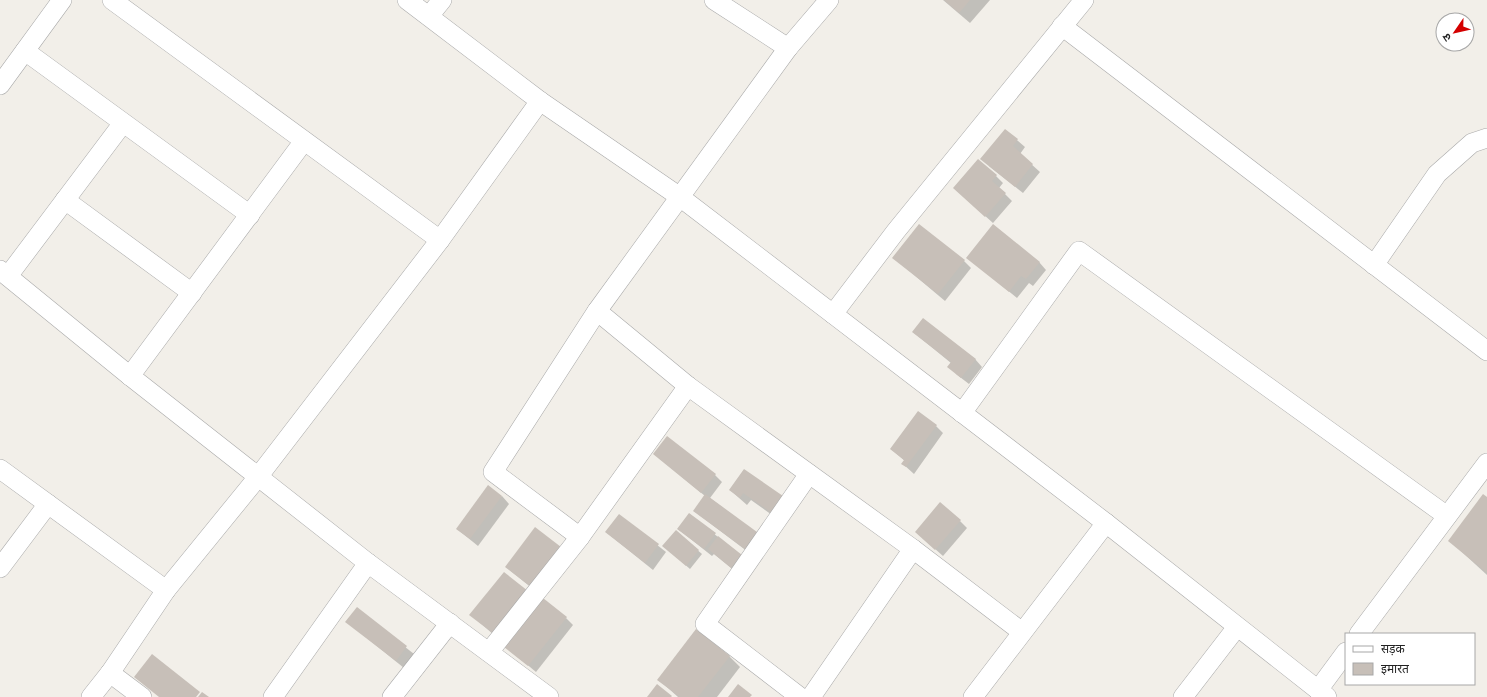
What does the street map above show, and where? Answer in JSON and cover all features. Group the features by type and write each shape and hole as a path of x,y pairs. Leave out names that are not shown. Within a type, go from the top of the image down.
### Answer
{"street":[{"path":"0,85 62,0"},
{"path":"112,0 440,240"},
{"path":"407,0 540,101 680,197 1106,523 1322,693 1345,654"},
{"path":"429,16 442,0"},
{"path":"714,0 788,48"},
{"path":"580,538 493,472 597,311 788,48 829,0"},
{"path":"833,314 896,231 1084,0"},
{"path":"1062,26 1487,351"},
{"path":"25,51 250,215"},
{"path":"91,697 110,674 166,590 258,478 440,240 540,101"},
{"path":"124,123 65,200 4,273 258,478 368,563 549,697"},
{"path":"1374,265 1437,174 1472,143 1487,138"},
{"path":"130,376 304,141"},
{"path":"65,200 192,294"},
{"path":"962,413 1079,251 1447,516"},
{"path":"597,311 688,386 914,549 1022,632"},
{"path":"489,652 580,538 688,386"},
{"path":"1360,633 1487,464"},
{"path":"0,469 166,590"},
{"path":"800,697 706,624 809,474"},
{"path":"0,568 48,504"},
{"path":"973,697 1106,523"},
{"path":"811,697 914,549"},
{"path":"274,697 368,563"},
{"path":"392,697 450,623"},
{"path":"1183,697 1237,627"},
{"path":"110,674 142,697"}],"building":[{"path":"944,0 970,0 959,13"},
{"path":"1005,129 1018,139 1013,146 1033,164 1015,187 980,159"},
{"path":"978,159 997,175 992,181 1006,193 985,217 953,188"},
{"path":"919,224 965,260 938,294 892,258"},
{"path":"993,224 1040,262 1026,279 1021,276 1009,292 966,258"},
{"path":"923,318 976,359 961,378 947,367 951,362 912,332"},
{"path":"918,411 937,425 906,467 901,464 904,460 890,449"},
{"path":"667,436 716,474 701,493 653,454"},
{"path":"744,469 783,496 772,513 743,493 740,498 729,490"},
{"path":"488,485 502,496 470,539 456,529"},
{"path":"705,494 757,532 745,549 693,511"},
{"path":"1483,494 1487,497 1487,573 1448,541"},
{"path":"940,502 961,520 935,550 915,532"},
{"path":"689,513 716,533 704,549 677,529"},
{"path":"619,514 659,544 645,563 605,532"},
{"path":"535,527 561,547 531,587 505,567"},
{"path":"676,530 699,550 686,566 662,546"},
{"path":"718,536 742,555 731,568 708,549"},
{"path":"504,572 528,591 494,634 469,615"},
{"path":"543,598 567,617 528,666 504,647"},
{"path":"357,607 407,646 396,661 345,622"},
{"path":"696,629 730,656 698,697 680,697 657,680"},
{"path":"152,654 200,692 196,697 159,697 134,677"},
{"path":"657,684 672,696 647,697"},
{"path":"738,684 752,695 750,697 728,697"},
{"path":"202,692 209,697 198,697"}]}
